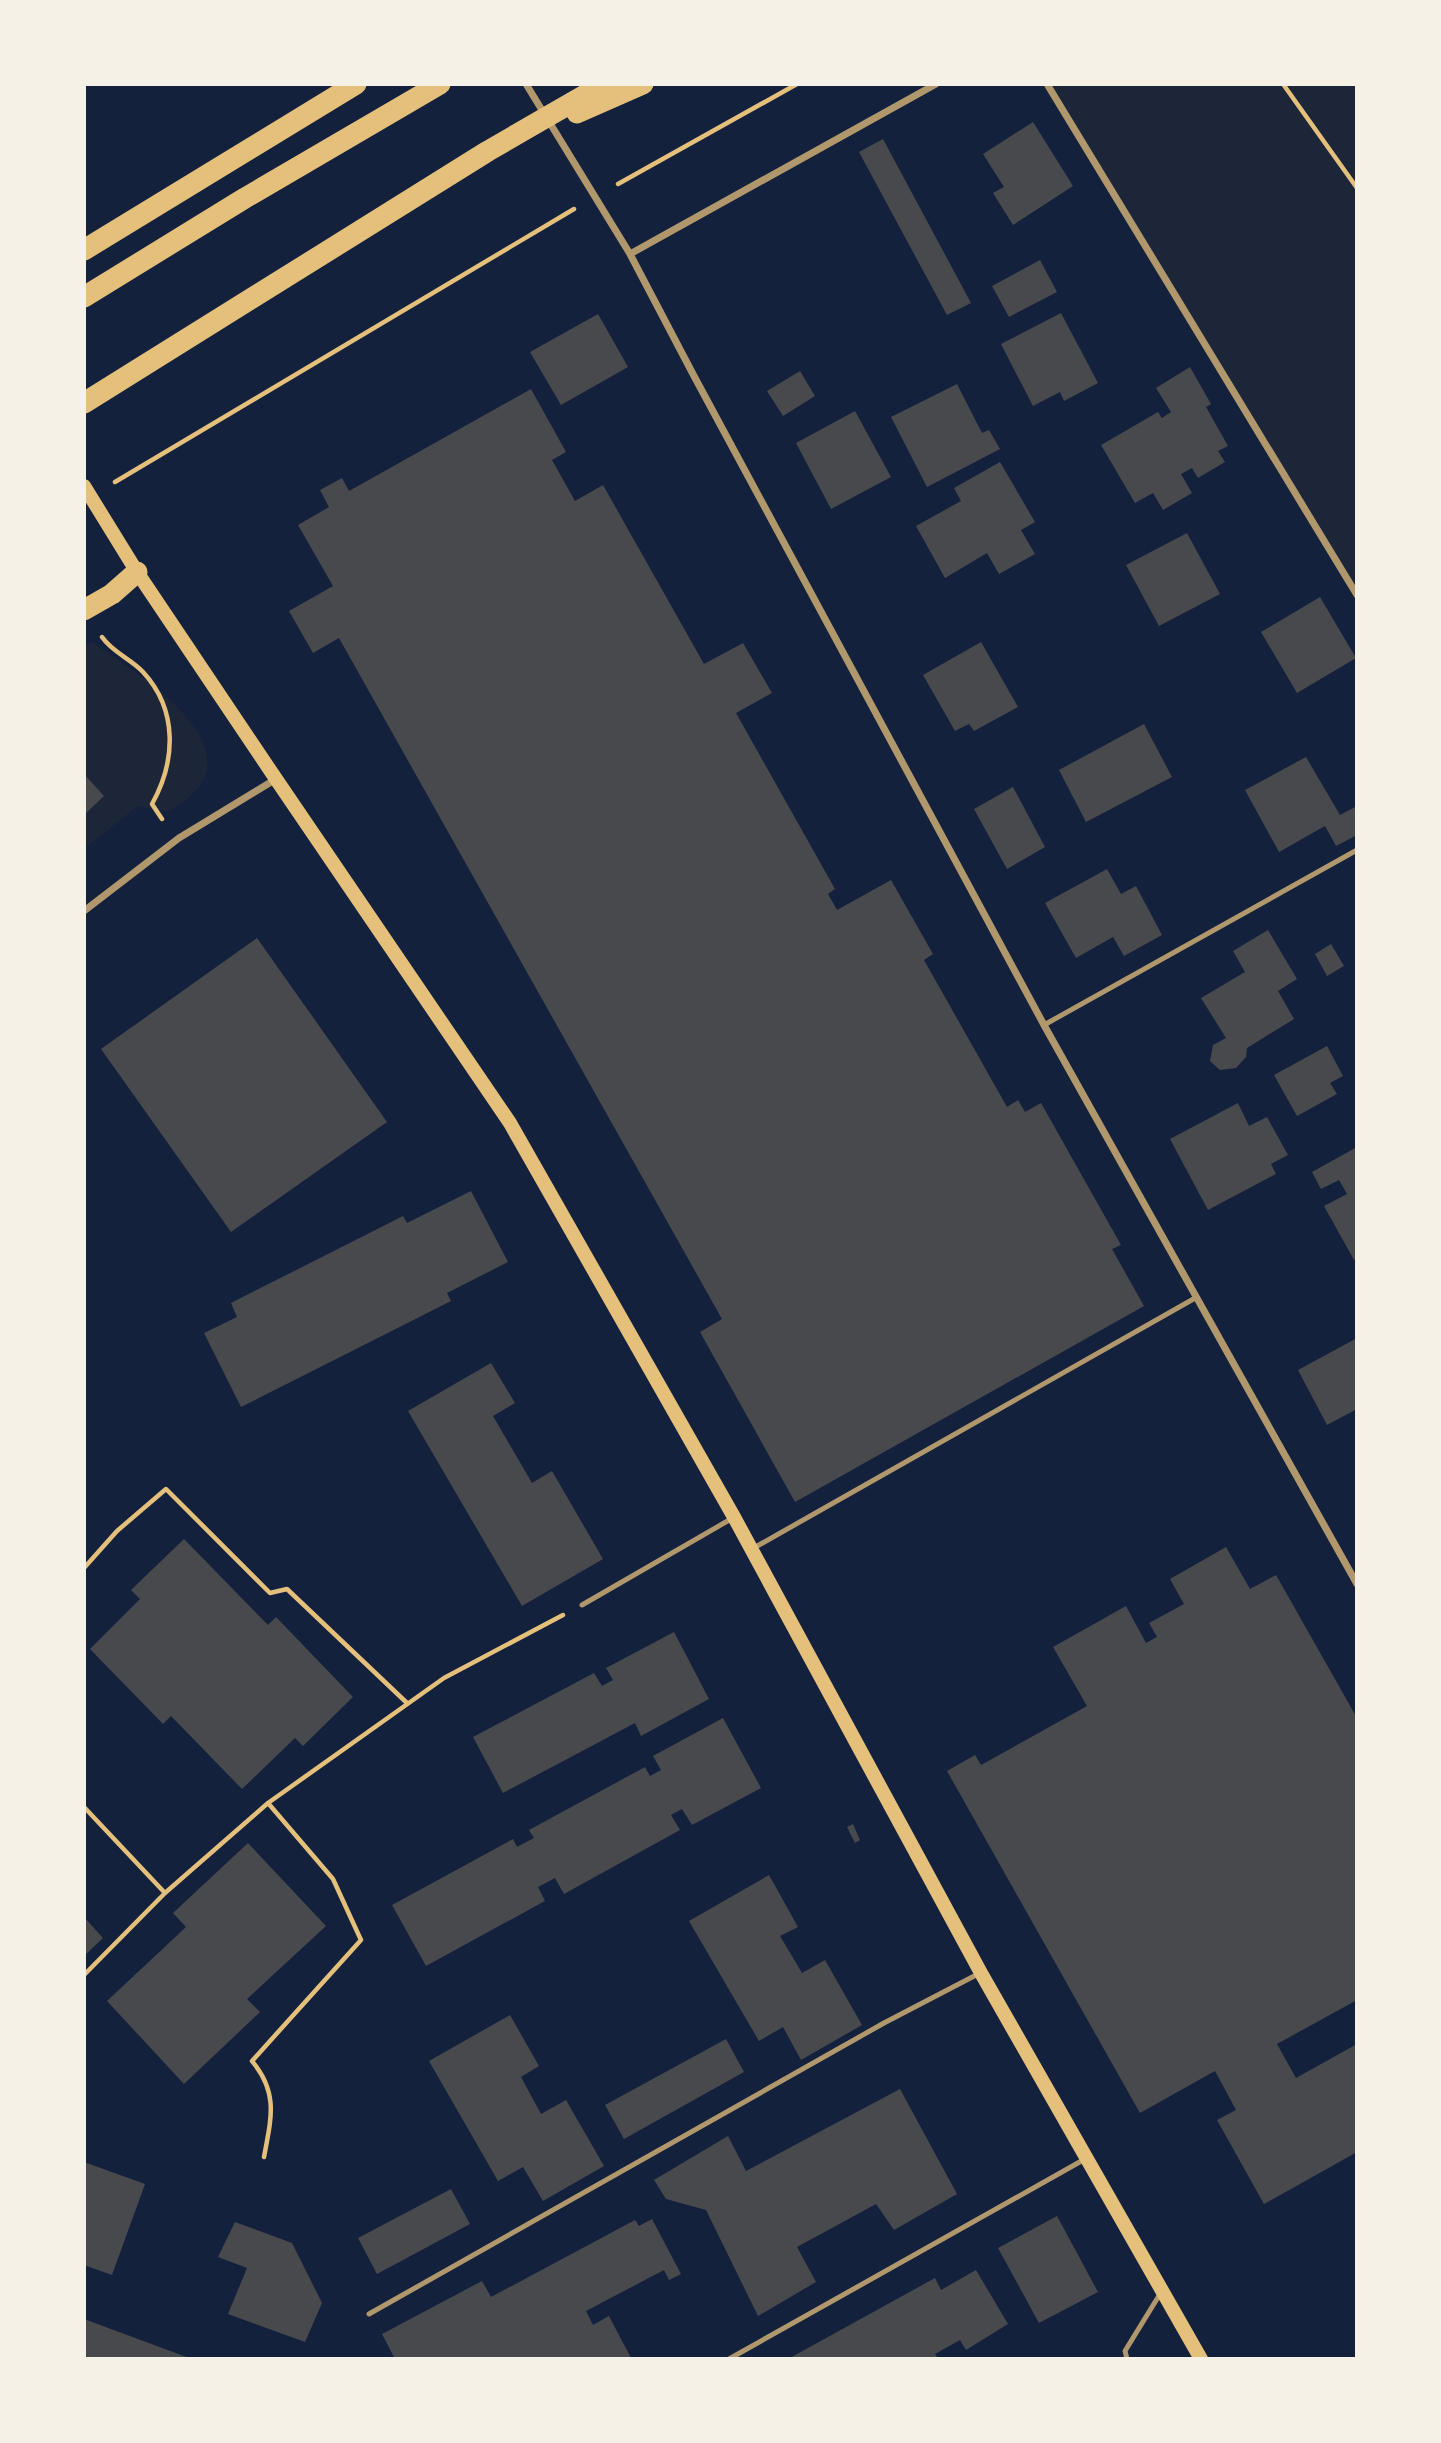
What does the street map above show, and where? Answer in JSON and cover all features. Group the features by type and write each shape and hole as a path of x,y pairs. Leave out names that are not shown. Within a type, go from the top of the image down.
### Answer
{"highway":[{"path":"84,250 356,84"},
{"path":"84,297 245,198 440,84"},
{"path":"84,403 488,151 604,84"},
{"path":"488,151 643,84"},
{"path":"84,610 113,594 137,572"}],"main road":[{"path":"84,486 137,572 510,1123 734,1517 981,1973 1201,2359"}],"street":[{"path":"526,84 631,254 1044,1025 1357,1584"},
{"path":"631,254 936,84"},
{"path":"1046,84 1357,595"},
{"path":"84,911 178,838 276,779"}],"lane":[{"path":"1044,1025 1357,850"},
{"path":"751,1550 1197,1297"},
{"path":"582,1605 734,1517"},
{"path":"369,2314 884,2023 981,1973"},
{"path":"729,2359 1086,2159"},
{"path":"1127,2359 1125,2351 1162,2291"}],"path":[{"path":"610,189 797,84"},
{"path":"1283,84 1357,188"},
{"path":"108,486 576,208"},
{"path":"104,641 142,671 162,697 171,733 168,765 162,786 152,804 178,838"},
{"path":"84,1568 117,1531 166,1489 270,1594 287,1589 407,1703"},
{"path":"84,1975 165,1892 268,1803 444,1678 582,1605"},
{"path":"264,2157 272,2096 265,2076 253,2061 361,1940 333,1879 268,1803"},
{"path":"84,1807 165,1892"}],"shaded area":[{"path":"1043,84 1357,84 1357,601"},
{"path":"92,642 174,704 193,725 204,746 207,767 198,788 169,812 138,806 84,849 84,646"}],"building":[{"path":"1033,122 1073,186 1013,225 993,193 1004,187 983,154"},
{"path":"883,139 971,303 947,315 859,152"},
{"path":"1040,260 1057,292 1009,317 992,286"},
{"path":"1061,313 1098,383 1064,401 1060,392 1033,406 1001,344"},
{"path":"598,314 628,367 561,405 530,352"},
{"path":"1190,367 1211,404 1206,407 1228,446 1218,451 1225,462 1198,478 1192,468 1181,474 1192,493 1163,510 1153,493 1135,503 1101,445 1158,412 1162,418 1171,412 1156,388"},
{"path":"800,371 815,396 783,416 767,391"},
{"path":"957,384 982,433 989,430 1000,449 927,487 891,417"},
{"path":"531,389 566,452 552,460 575,501 603,485 704,664 743,643 772,693 736,713 835,889 828,894 837,910 891,880 933,954 924,960 1007,1107 1018,1100 1025,1112 1041,1103 1121,1245 1112,1249 1144,1306 795,1502 700,1332 722,1319 339,638 313,653 289,611 333,586 298,525 329,507 320,490 342,478 349,491"},
{"path":"855,411 891,477 831,509 796,443"},
{"path":"1000,462 1035,522 1021,530 1035,554 999,574 987,553 945,578 916,526 961,501 954,488"},
{"path":"1187,533 1220,594 1159,626 1126,565"},
{"path":"1320,597 1356,658 1297,693 1261,632"},
{"path":"981,642 1018,707 974,731 969,724 955,731 923,675"},
{"path":"1144,724 1172,777 1086,822 1059,770"},
{"path":"1306,757 1340,815 1357,806 1357,835 1336,846 1325,826 1279,852 1245,790"},
{"path":"84,774 104,796 84,815"},
{"path":"1013,787 1045,847 1007,869 974,809"},
{"path":"1107,869 1121,894 1136,886 1162,935 1124,956 1113,937 1076,958 1045,903"},
{"path":"1268,930 1297,979 1278,991 1294,1019 1247,1048 1246,1057 1236,1068 1220,1070 1210,1061 1213,1045 1226,1038 1201,998 1245,972 1233,951"},
{"path":"257,938 387,1122 231,1232 101,1049"},
{"path":"1331,944 1344,966 1327,976 1315,954"},
{"path":"1327,1046 1343,1076 1330,1083 1337,1094 1297,1116 1274,1075"},
{"path":"1238,1103 1249,1126 1267,1117 1288,1155 1271,1164 1276,1174 1208,1210 1170,1139"},
{"path":"1357,1147 1357,1258 1354,1260 1324,1206 1347,1194 1339,1180 1321,1189 1312,1172"},
{"path":"471,1191 508,1262 447,1293 451,1301 241,1407 204,1333 237,1317 231,1303 403,1216 407,1223"},
{"path":"1357,1338 1357,1409 1327,1425 1298,1370"},
{"path":"491,1363 515,1403 493,1416 532,1483 552,1471 603,1559 522,1606 408,1411"},
{"path":"184,1539 268,1625 276,1617 353,1697 303,1746 295,1738 242,1789 171,1716 163,1724 90,1649 140,1599 131,1590"},
{"path":"1226,1547 1250,1589 1276,1575 1357,1718 1357,2000 1277,2044 1296,2078 1357,2044 1357,2152 1264,2204 1217,2120 1236,2110 1215,2071 1140,2113 947,1771 975,1755 981,1765 1087,1706 1053,1647 1126,1606 1146,1643 1157,1637 1149,1623 1184,1604 1170,1579"},
{"path":"674,1632 709,1699 641,1736 635,1723 503,1793 473,1737 594,1673 602,1686 613,1680 606,1668"},
{"path":"723,1718 761,1788 692,1825 682,1809 671,1815 680,1830 564,1894 555,1878 538,1887 545,1901 426,1966 392,1905 513,1839 517,1847 534,1838 529,1830 645,1767 650,1776 661,1770 653,1756"},
{"path":"853,1824 860,1840 855,1843 847,1827"},
{"path":"248,1843 326,1926 247,1999 260,2012 184,2084 107,2001 186,1927 173,1913"},
{"path":"769,1875 798,1927 780,1936 802,1973 825,1960 862,2025 801,2060 783,2027 759,2041 689,1921"},
{"path":"84,1917 103,1938 84,1956"},
{"path":"510,2015 539,2066 521,2077 541,2114 566,2100 604,2166 543,2201 523,2167 498,2181 429,2061"},
{"path":"726,2039 744,2072 624,2139 605,2105"},
{"path":"900,2089 957,2194 894,2230 876,2204 797,2247 816,2282 758,2316 706,2210 666,2199 654,2180 728,2136 746,2171"},
{"path":"84,2162 145,2184 112,2275 84,2265"},
{"path":"451,2189 470,2224 377,2274 358,2238"},
{"path":"1057,2216 1098,2292 1039,2323 998,2248"},
{"path":"652,2219 681,2274 669,2280 664,2270 586,2311 593,2325 609,2316 631,2358 629,2359 395,2359 382,2334 482,2281 491,2297 635,2220 639,2226"},
{"path":"235,2222 292,2243 322,2303 305,2342 228,2314 247,2268 218,2257"},
{"path":"976,2270 1008,2324 966,2350 960,2340 935,2354 938,2359 788,2359 935,2278 941,2290"},
{"path":"84,2319 192,2359 84,2359"}]}
